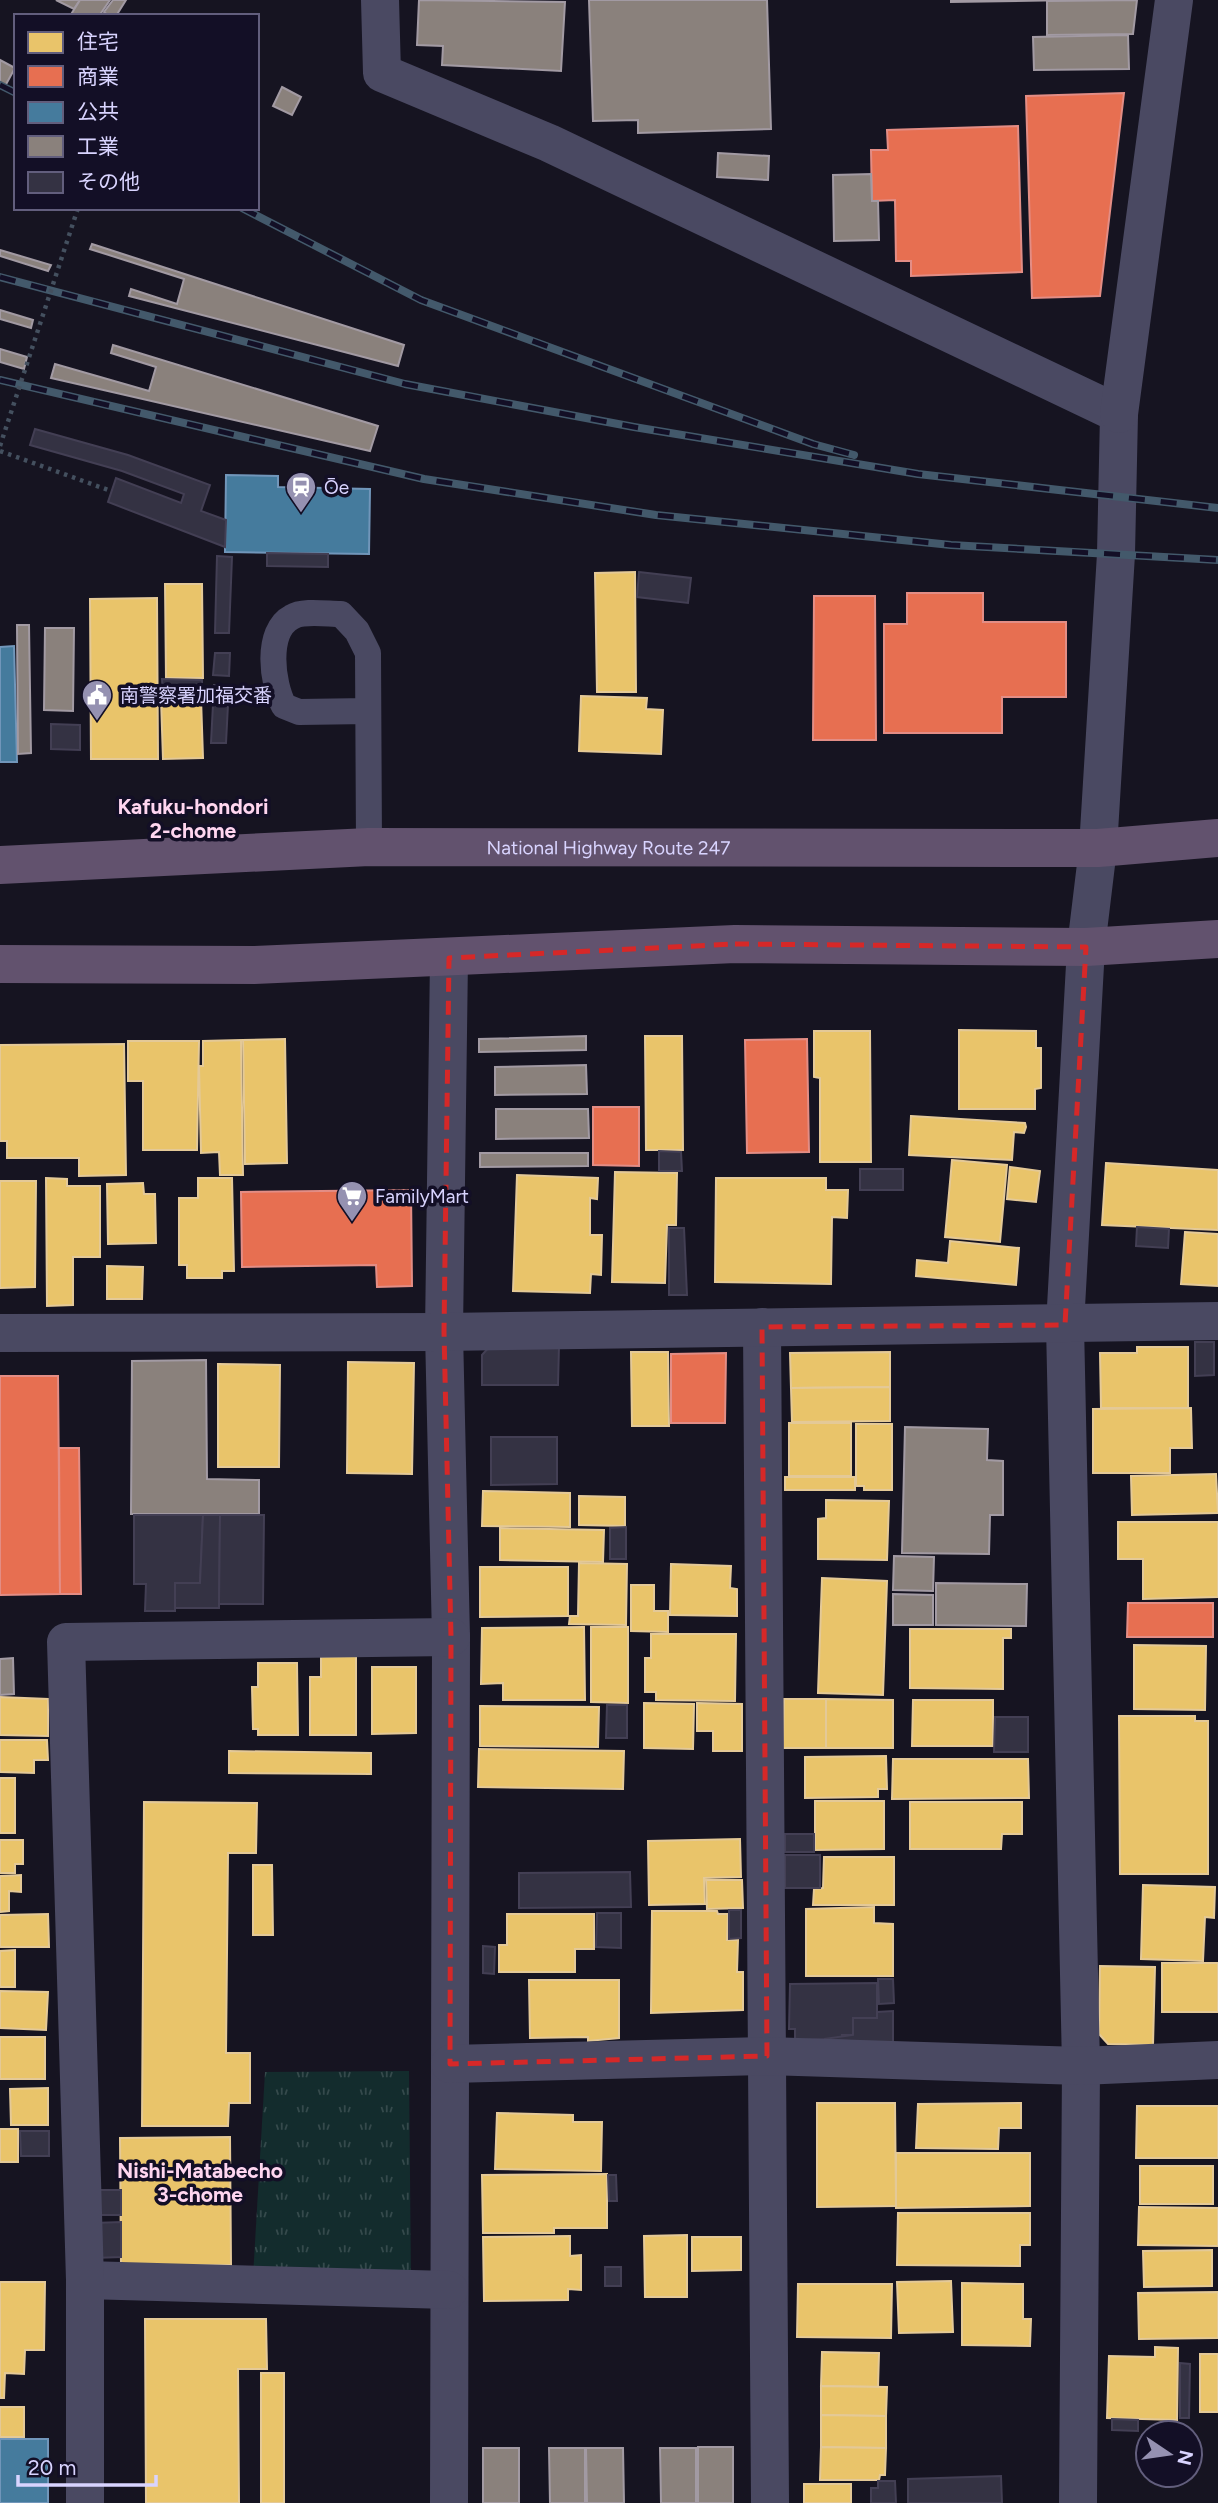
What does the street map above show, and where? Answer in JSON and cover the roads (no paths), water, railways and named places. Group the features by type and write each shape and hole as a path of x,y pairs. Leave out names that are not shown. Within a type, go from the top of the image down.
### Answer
{"highway":[{"name":"National Highway Route 247","path":"0,865 369,847 1098,848 1218,838"},
{"path":"0,964 254,965 735,944 1086,947 1218,939"}],"street":[{"path":"380,0 382,72 549,143 1119,414"},
{"path":"1079,2503 1081,2066 1065,1325 1086,947 1098,848 1116,554 1119,414 1174,0"},
{"path":"449,958 444,1332 451,1637 449,2503"},
{"path":"0,1333 444,1332 1218,1321"},
{"path":"762,1327 770,2503"},
{"path":"85,2503 85,2280 66,1642 451,1637"},
{"path":"450,2064 767,2056 1081,2066 1218,2060"},
{"path":"85,2280 449,2290"}],"lane":[{"path":"368,710 299,712 284,706 275,688 275,644 281,625 294,615 341,614 357,631 368,653 369,847"}],"railway":[{"path":"0,85 14,92"},
{"path":"246,210 421,300 813,444 854,455"},
{"path":"0,277 405,384 634,427 918,474 1218,508"},
{"path":"0,380 424,479 656,515 951,545 1218,560"}],"place":[{"name":"Ōe","path":"301,514"},
{"name":"南警察署加福交番","path":"97,722"},
{"name":"FamilyMart","path":"352,1223"}],"district":[{"name":"Kafuku-hondori 2-chome","path":"193,819"},
{"name":"Nishi-Matabecho 3-chome","path":"200,2183"}]}
